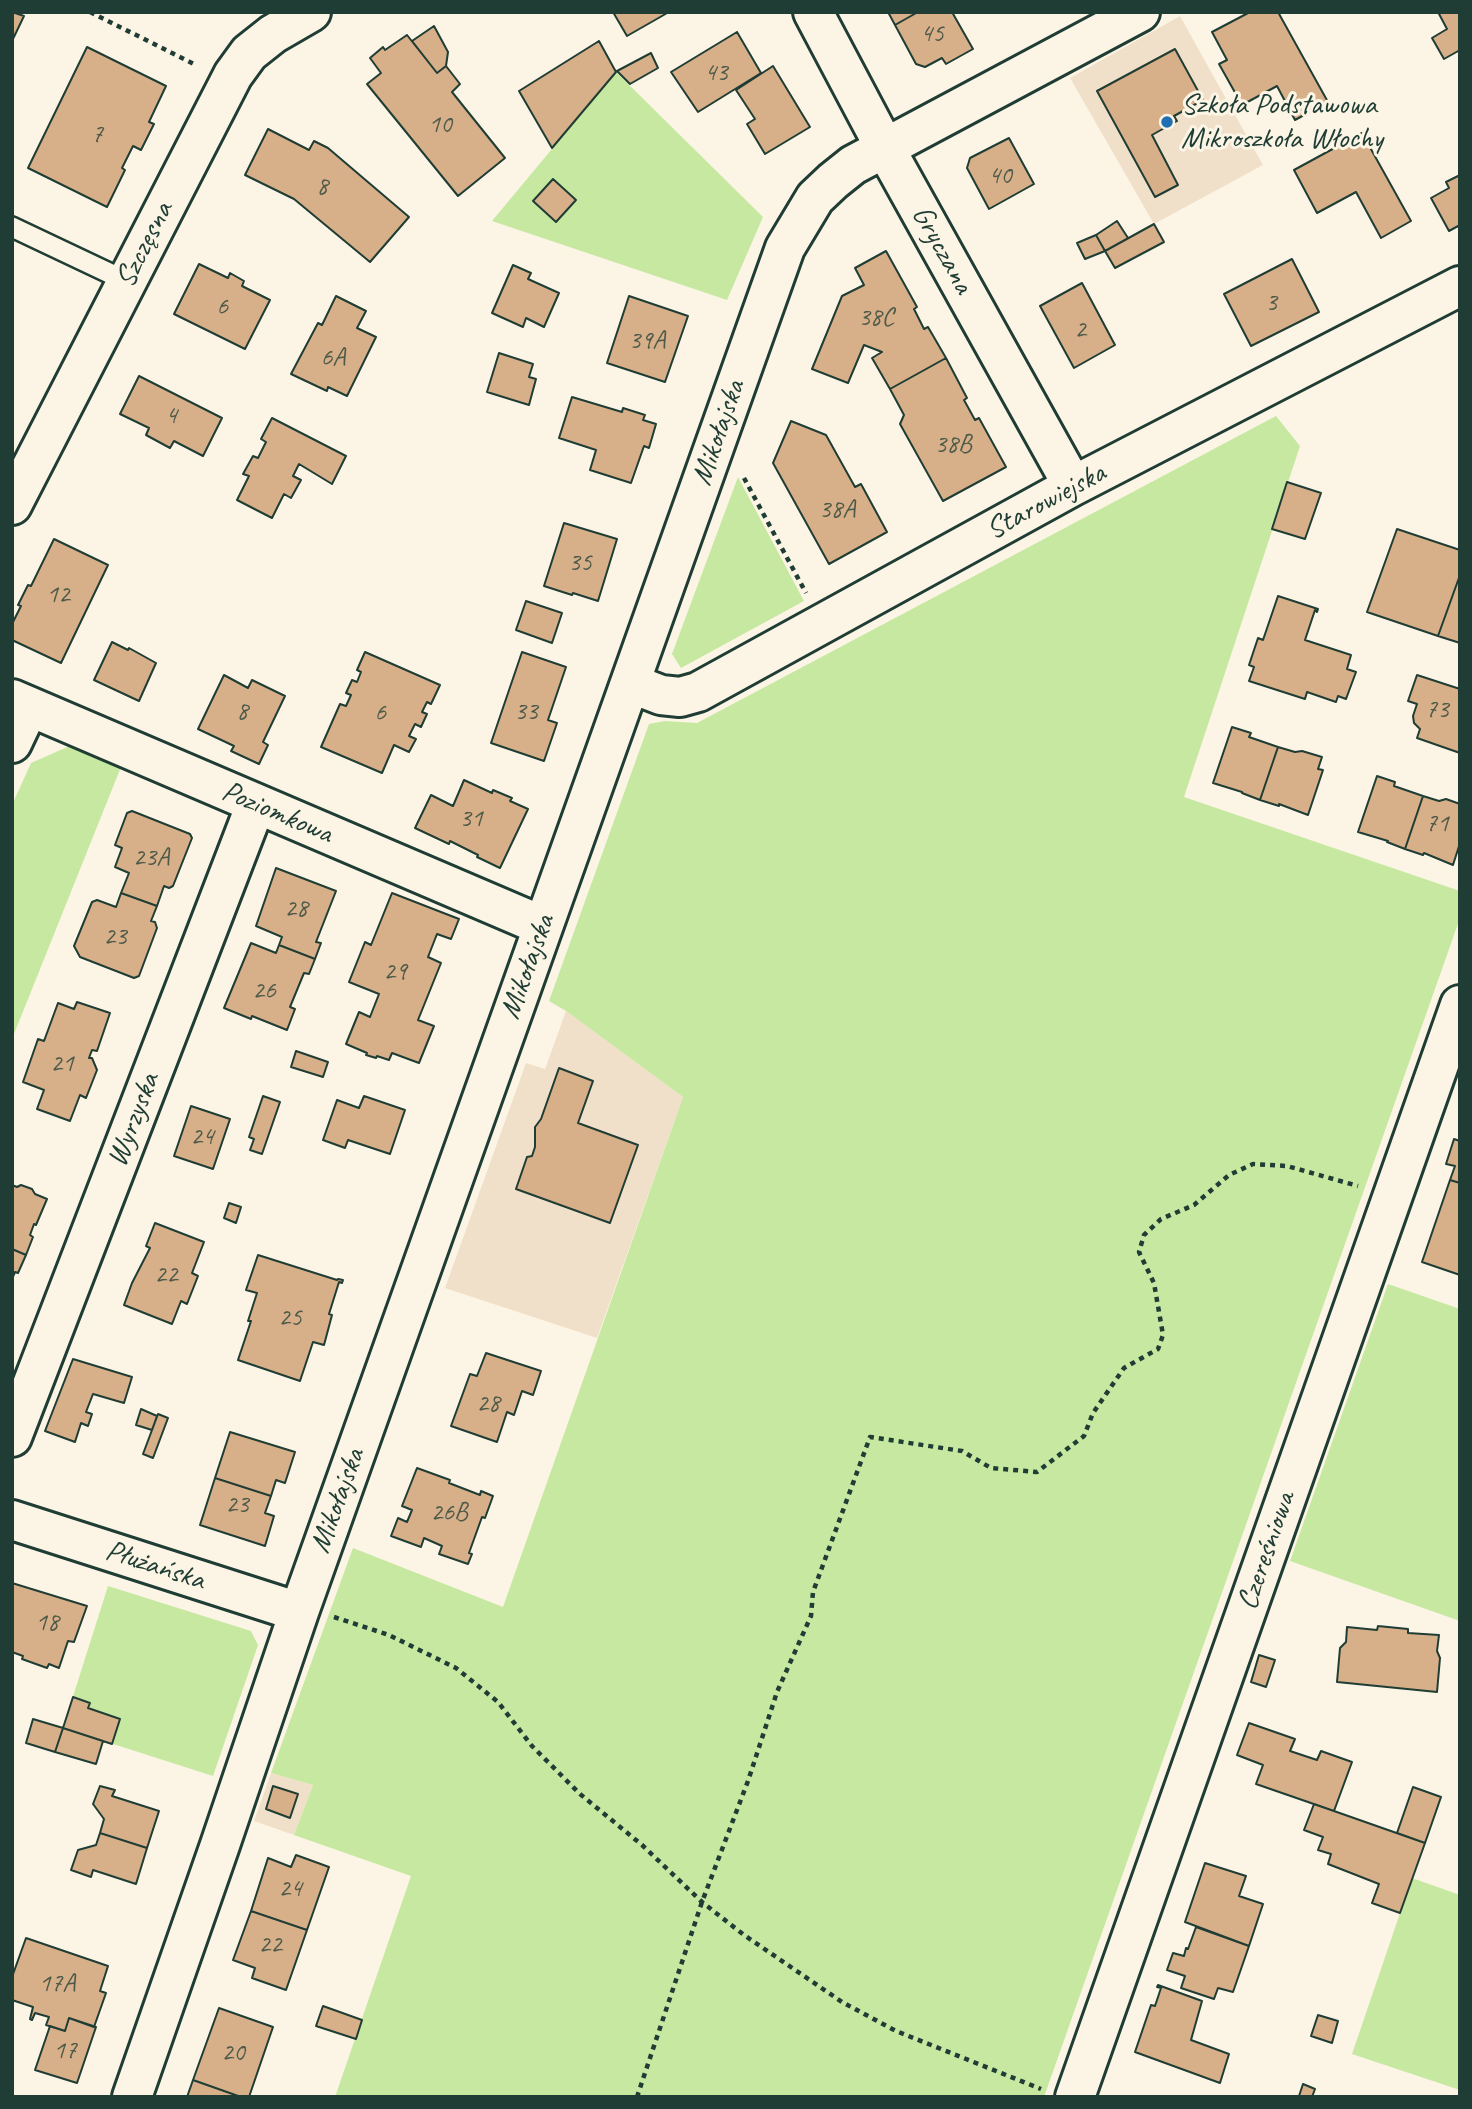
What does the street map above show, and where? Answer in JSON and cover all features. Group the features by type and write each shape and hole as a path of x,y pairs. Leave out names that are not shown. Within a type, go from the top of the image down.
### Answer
{"street":[{"name":"Szczęsna","path":"12,505 233,75 250,53 273,34 312,12"},
{"name":"Gryczana","path":"813,12 885,149 1073,486"},
{"name":"Mikołajska","path":"132,2097 299,1612 785,248 815,198 853,165 1140,12"},
{"name":"Starowiejska","path":"630,683 661,695 680,697 698,692 1073,486 1460,286"},
{"name":"Poziomkowa","path":"21,703 543,926"},
{"path":"12,743 21,703"},
{"name":"Wyrzyska","path":"12,1437 256,804"},
{"name":"Czereśniowa","path":"1062,2094 1393,1196 1460,1005"},
{"name":"Płużańska","path":"12,1520 299,1612"}],"lane":[{"path":"12,227 126,281"}],"path":[{"path":"90,12 199,66"},
{"path":"739,470 808,596"},
{"path":"636,2097 777,1692 811,1616 813,1592 870,1437 962,1451 991,1468 1037,1472 1084,1436 1093,1413 1124,1368 1158,1349 1163,1335 1154,1283 1139,1252 1144,1235 1161,1219 1194,1205 1229,1175 1253,1164 1287,1166 1393,1196"},
{"path":"299,1612 323,1614 389,1635 456,1668 498,1702 532,1746 580,1794 642,1844 702,1902 744,1935 853,2008 896,2031 1062,2094"}],"shaded area":[{"name":"Szkoła Podstawowa Mikroszkoła Włochy","path":"1180,16 1263,165 1154,224 1070,78"},
{"path":"566,1011 683,1097 597,1338 445,1288 526,1063 545,1069"},
{"path":"271,1773 313,1785 294,1835 254,1821"}],"green space":[{"path":"616,72 763,217 727,300 492,221"},
{"path":"1276,416 1300,446 1184,797 1460,891 1460,918 1044,2097 335,2097 411,1876 294,1835 313,1785 271,1773 353,1548 503,1607 683,1097 549,1001 649,724 665,721 697,723"},
{"path":"738,477 804,601 681,668 672,654"},
{"path":"74,744 121,767 12,1039 12,805 31,763"},
{"path":"1388,1284 1460,1309 1460,1621 1290,1561"},
{"path":"108,1586 251,1631 258,1645 213,1776 63,1728"},
{"path":"1412,1878 1460,1895 1460,2090 1352,2054"}],"building":[{"path":"12,12 24,16 12,41"},
{"path":"613,12 669,12 627,36"},
{"path":"888,12 918,12 895,25"},
{"path":"918,12 952,12 973,49 946,64 942,58 925,67 916,64 895,25"},
{"path":"1250,12 1278,12 1328,102 1295,120 1277,86 1242,105 1219,64 1227,60 1212,32"},
{"path":"1438,12 1460,12 1460,50 1444,59 1432,38 1447,29"},
{"path":"434,26 448,52 446,66 437,73 412,41"},
{"path":"737,32 761,73 698,112 671,72"},
{"path":"407,35 437,73 446,66 460,84 452,92 505,158 458,196 367,84 381,73 370,58 383,47 385,50"},
{"path":"599,41 616,72 552,148 519,91"},
{"path":"87,47 166,86 149,122 154,124 141,150 133,146 107,207 28,168"},
{"path":"1175,49 1203,100 1174,116 1177,121 1152,135 1178,185 1155,197 1097,91"},
{"path":"651,53 658,68 630,84 617,71"},
{"path":"773,66 810,127 765,154 747,124 755,119 736,90"},
{"path":"268,129 309,150 314,141 328,148 409,217 370,262 294,199 245,175"},
{"path":"1362,133 1411,221 1381,238 1356,192 1317,213 1294,170"},
{"path":"1009,138 1034,184 989,209 967,168 970,158"},
{"path":"1460,175 1460,225 1449,231 1431,198 1449,188 1446,182"},
{"path":"553,179 576,200 556,222 533,201"},
{"path":"1117,221 1128,238 1105,251 1096,235"},
{"path":"1154,224 1164,242 1115,268 1105,251"},
{"path":"1096,235 1105,251 1085,259 1077,243"},
{"path":"886,251 917,307 914,309 924,329 928,327 946,358 890,389 872,358 882,352 864,345 848,383 812,369 842,296 864,285 855,268"},
{"path":"1292,259 1319,312 1251,346 1224,294"},
{"path":"199,264 228,278 230,273 244,281 242,286 270,300 245,349 174,314"},
{"path":"513,265 531,273 528,279 559,293 544,327 526,318 523,327 492,313"},
{"path":"1082,283 1115,345 1074,368 1040,306"},
{"path":"336,296 366,311 357,328 376,337 347,396 328,387 327,391 291,374 318,323 322,325"},
{"path":"629,296 688,316 665,382 607,363"},
{"path":"499,353 533,364 529,377 536,379 529,405 487,392"},
{"path":"946,358 975,420 979,418 1006,467 943,501 900,424 904,415 890,389"},
{"path":"139,376 222,418 203,456 174,441 170,448 146,435 149,428 120,414"},
{"path":"572,397 622,412 623,408 645,415 643,420 656,424 649,448 644,446 631,483 590,470 596,450 559,438"},
{"path":"272,418 346,456 332,484 299,464 293,476 301,480 291,498 284,494 272,518 237,500 249,476 243,474 253,456 258,458 266,442 261,439"},
{"path":"791,421 826,435 855,487 861,484 887,532 829,564 773,463"},
{"path":"1287,482 1321,493 1305,539 1272,529"},
{"path":"564,523 617,539 598,601 544,586"},
{"path":"1397,529 1460,550 1460,575 1438,636 1367,612"},
{"path":"54,539 108,565 61,663 12,640 12,624 21,606 18,605 28,585 31,586"},
{"path":"1460,575 1460,643 1438,636"},
{"path":"1278,596 1318,609 1317,612 1315,610 1305,640 1351,655 1347,669 1356,672 1346,699 1338,696 1336,702 1307,692 1305,699 1249,681 1254,667 1249,665 1258,638 1263,640"},
{"path":"526,601 562,613 552,643 516,630"},
{"path":"112,642 156,663 139,701 94,680"},
{"path":"365,652 440,685 431,704 427,702 422,712 427,714 421,727 415,724 409,736 416,739 409,752 394,745 382,773 321,747 340,704 346,706 351,695 346,693 352,680 357,682 361,672 357,670"},
{"path":"522,652 566,667 548,720 557,723 544,761 491,743"},
{"path":"224,675 248,688 252,680 285,696 263,742 268,745 259,764 231,751 234,746 198,729"},
{"path":"1417,675 1460,689 1460,753 1417,738 1420,729 1414,723 1413,716 1417,704 1408,701"},
{"path":"1232,727 1251,733 1249,737 1278,747 1260,800 1213,783"},
{"path":"1278,747 1322,757 1318,769 1323,770 1308,815 1260,800"},
{"path":"1377,776 1395,782 1394,786 1423,796 1405,849 1358,832"},
{"path":"464,780 492,793 493,790 512,798 510,801 528,809 500,868 450,841 449,844 415,828 431,795 453,806"},
{"path":"1423,796 1460,804 1460,843 1453,865 1424,853 1423,855 1405,849"},
{"path":"132,811 190,834 192,838 173,886 164,886 157,906 121,893 129,873 115,867 122,848 115,845 127,813"},
{"path":"276,868 336,891 316,942 321,943 315,959 279,945 282,937 256,926"},
{"path":"121,893 157,906 151,921 155,922 157,928 139,976 134,978 80,957 74,946 92,902 97,900 116,907"},
{"path":"392,893 459,919 451,939 437,934 428,957 441,963 418,1020 434,1026 419,1063 392,1053 389,1060 377,1056 376,1058 346,1044 359,1012 370,1017 379,994 349,982 365,942 371,945"},
{"path":"251,943 276,953 279,945 315,959 309,974 304,973 290,1007 295,1009 287,1030 224,1008"},
{"path":"77,1002 110,1013 97,1051 92,1050 89,1058 92,1058 97,1070 86,1098 80,1095 70,1121 37,1109 44,1090 23,1082 38,1039 44,1041 58,1003 74,1009"},
{"path":"296,1051 328,1062 323,1077 291,1067"},
{"path":"559,1068 593,1081 578,1123 638,1145 610,1223 516,1189 527,1157 532,1156 535,1127 541,1119"},
{"path":"263,1096 280,1102 262,1154 250,1150 254,1139 249,1137"},
{"path":"364,1096 405,1110 390,1154 348,1140 345,1148 323,1140 337,1100 359,1108"},
{"path":"191,1106 230,1119 213,1169 174,1156"},
{"path":"1454,1139 1460,1141 1460,1183 1450,1180 1455,1166 1446,1164"},
{"path":"1450,1180 1460,1183 1460,1275 1422,1262"},
{"path":"12,1185 32,1189 35,1194 47,1199 36,1225 34,1224 30,1235 33,1237 26,1255 12,1249"},
{"path":"229,1203 241,1207 236,1223 224,1218"},
{"path":"155,1223 204,1242 192,1273 198,1276 187,1304 181,1301 172,1324 124,1305 150,1248 146,1246"},
{"path":"12,1249 26,1255 18,1273 15,1272 12,1279"},
{"path":"258,1255 343,1280 342,1283 339,1282 329,1314 332,1315 324,1345 313,1342 300,1381 238,1360 257,1293 246,1290"},
{"path":"486,1353 541,1371 533,1395 522,1391 514,1415 507,1412 497,1442 451,1426 470,1374 477,1376"},
{"path":"73,1359 132,1377 124,1403 93,1394 86,1412 92,1414 88,1426 81,1423 75,1442 45,1431"},
{"path":"141,1409 157,1416 152,1430 136,1425"},
{"path":"158,1414 168,1418 153,1458 143,1454"},
{"path":"230,1432 295,1452 285,1483 276,1480 271,1496 215,1478"},
{"path":"417,1468 480,1495 481,1491 493,1496 485,1518 482,1517 469,1553 472,1554 468,1564 439,1554 442,1546 424,1538 421,1547 391,1536 398,1518 407,1522 412,1510 402,1506"},
{"path":"215,1478 271,1496 265,1513 274,1516 265,1546 200,1525"},
{"path":"12,1583 87,1606 74,1642 68,1641 59,1668 49,1664 47,1668 22,1659 23,1656 12,1652"},
{"path":"1378,1626 1408,1629 1408,1633 1439,1635 1437,1692 1337,1682 1340,1648 1346,1642 1347,1627 1377,1630"},
{"path":"1259,1655 1275,1660 1266,1687 1251,1682"},
{"path":"73,1697 90,1703 88,1708 120,1719 112,1744 63,1728"},
{"path":"33,1719 63,1728 55,1752 26,1743"},
{"path":"1249,1723 1295,1739 1290,1751 1317,1760 1321,1751 1352,1762 1334,1811 1256,1784 1263,1765 1237,1755"},
{"path":"63,1728 103,1741 96,1764 55,1752"},
{"path":"100,1786 115,1790 112,1796 159,1811 147,1848 100,1833 104,1819 93,1804"},
{"path":"273,1786 298,1794 290,1818 266,1809"},
{"path":"1413,1787 1441,1797 1425,1843 1397,1833"},
{"path":"1314,1804 1425,1843 1400,1913 1372,1903 1379,1884 1328,1864 1331,1854 1318,1850 1323,1837 1304,1830"},
{"path":"100,1833 147,1848 136,1884 93,1870 91,1877 71,1870 78,1850 96,1845"},
{"path":"296,1855 329,1867 307,1930 251,1911 268,1858 291,1867"},
{"path":"1205,1863 1246,1876 1239,1896 1263,1904 1249,1946 1185,1922"},
{"path":"251,1911 307,1930 286,1990 252,1978 255,1968 233,1960"},
{"path":"1196,1927 1249,1946 1233,1992 1218,1988 1214,1999 1181,1988 1185,1976 1167,1970 1173,1953 1184,1956"},
{"path":"26,1938 108,1966 100,1991 106,1993 94,2027 69,2018 65,2031 46,2025 49,2017 35,2013 32,2020 33,2007 12,2000 12,1977"},
{"path":"1158,1985 1202,2001 1191,2040 1229,2054 1220,2083 1135,2052 1151,2005 1155,2006 1161,1988 1157,1987"},
{"path":"323,2006 362,2020 356,2039 316,2026"},
{"path":"219,2008 273,2027 249,2097 241,2097 193,2080"},
{"path":"1318,2015 1338,2021 1332,2043 1311,2036"},
{"path":"69,2018 96,2027 77,2083 35,2070 50,2026 65,2031"},
{"path":"193,2080 241,2097 187,2097"},
{"path":"1303,2084 1315,2089 1312,2097 1299,2096"}],"place":[{"name":"Szkoła Podstawowa Mikroszkoła Włochy","path":"1167,122"}]}
